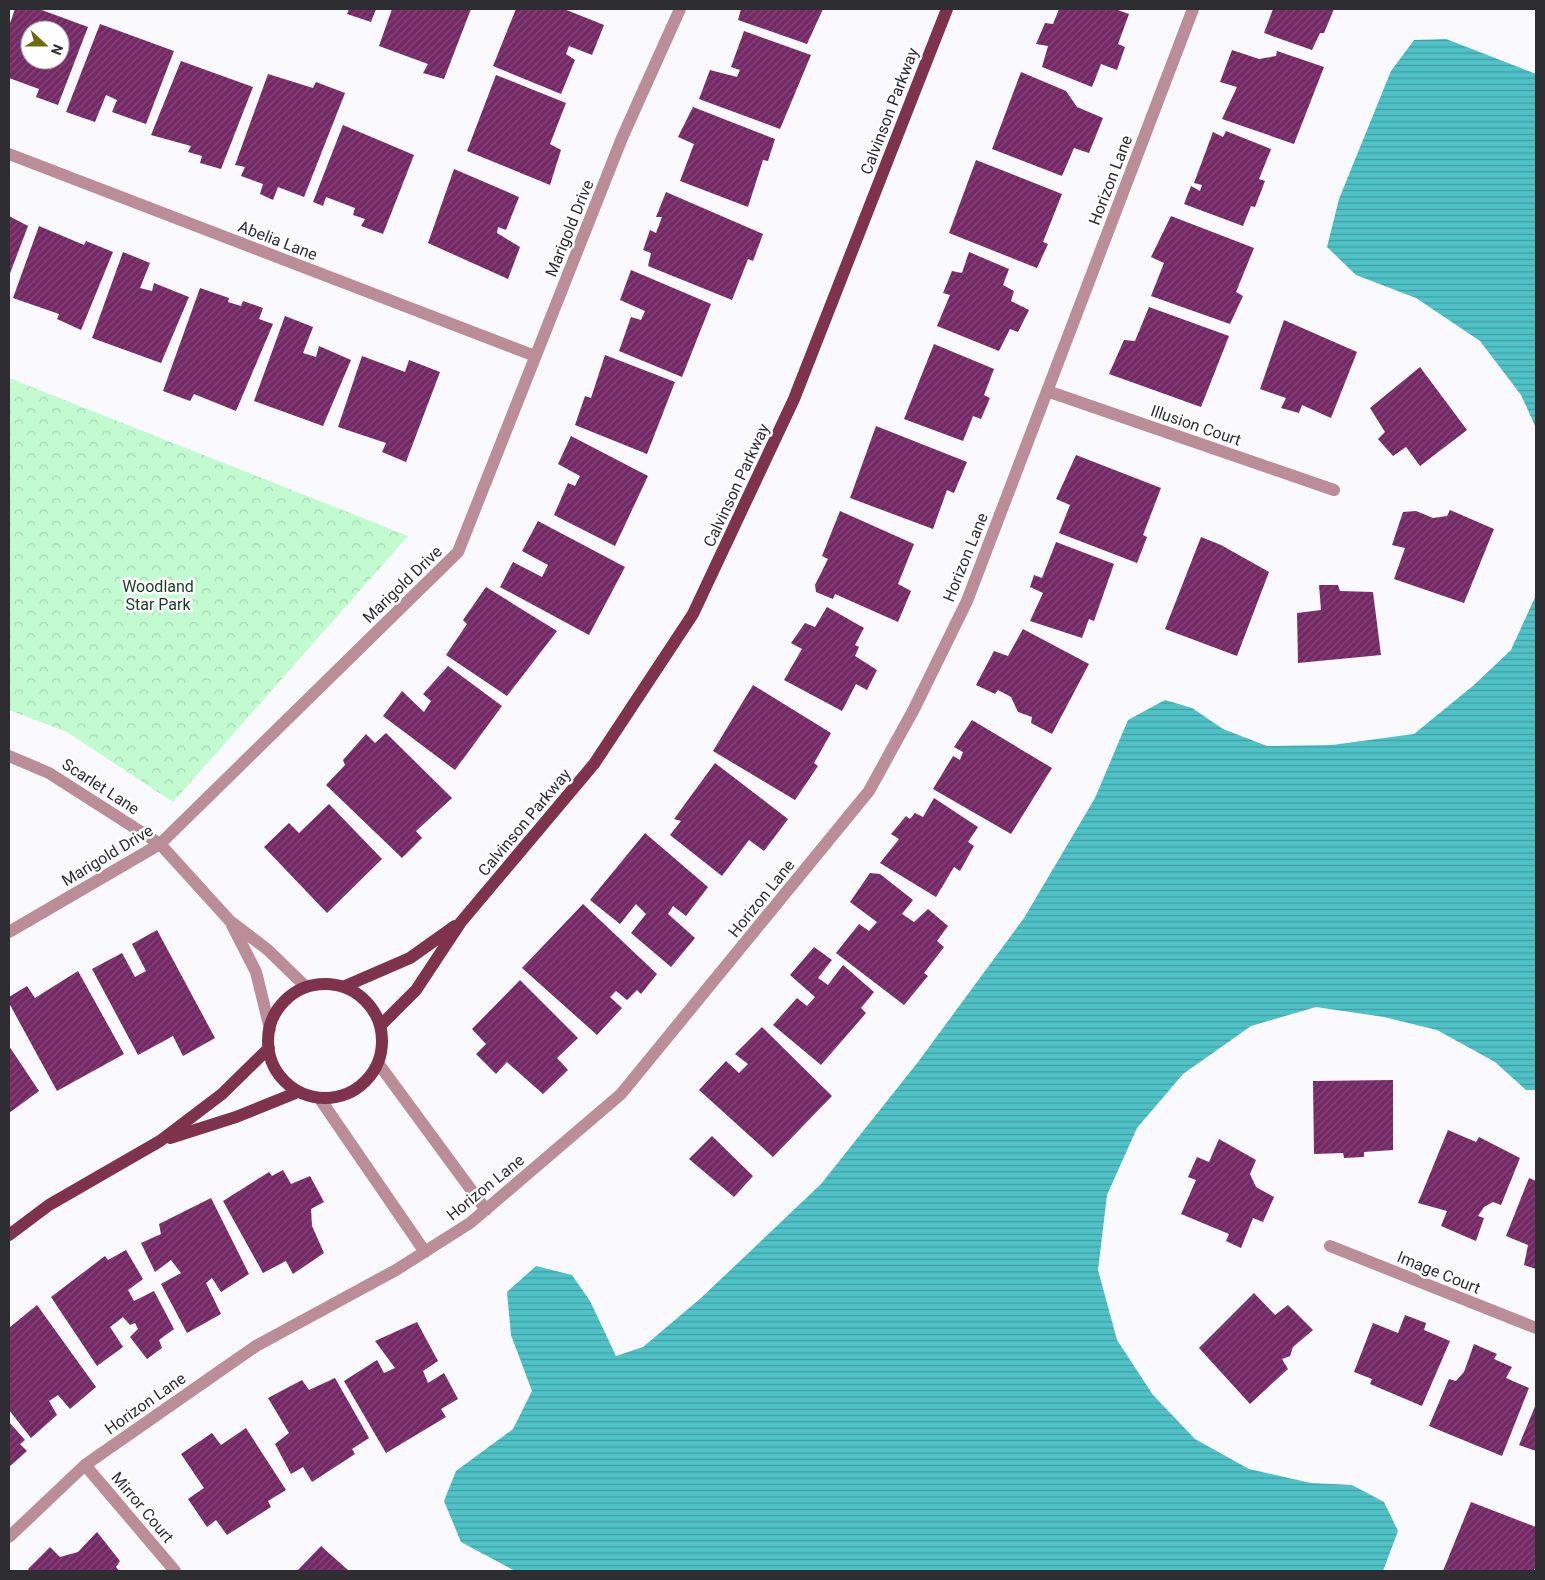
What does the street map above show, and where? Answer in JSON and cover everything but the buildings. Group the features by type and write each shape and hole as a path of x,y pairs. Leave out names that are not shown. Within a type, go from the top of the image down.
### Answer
{"main road":[{"name":"Calvinson Parkway","path":"380,1026 416,990 461,922 594,764 693,614 794,399 947,9"},
{"name":"Calvinson Parkway","path":"343,987 410,958 461,922"},
{"path":"324,984 343,987 360,996 372,1009 380,1026 382,1045 378,1063 368,1078 353,1090 336,1097 320,1099 298,1092 284,1081 274,1066 268,1048 270,1028 277,1011 289,997 306,987 324,984"},
{"path":"9,1235 49,1205 160,1141 222,1094 268,1048"},
{"path":"160,1141 236,1116 298,1092"}],"street":[{"name":"Marigold Drive","path":"9,932 160,844 458,552 622,138 680,9"},
{"name":"Horizon Lane","path":"9,1537 85,1464 256,1346 425,1252 470,1223 621,1094 869,791 914,708 967,601 1193,9"},
{"name":"Abelia Lane","path":"9,154 535,356"},
{"name":"Illusion Court","path":"1047,391 1334,490"},
{"name":"Scarlet Lane","path":"9,756 50,772 160,844 230,920 268,950 306,987"},
{"name":"Scarlet Lane","path":"230,920 256,972 270,1028"},
{"path":"378,1063 486,1210"},
{"path":"320,1099 425,1252"},
{"name":"Image Court","path":"1330,1246 1536,1328"},
{"name":"Mirror Court","path":"85,1464 175,1571"}],"green space":[{"name":"Woodland Star Park","path":"9,378 408,536 173,802 67,732 9,710"}],"water":[{"path":"1446,39 1536,74 1536,428 1521,395 1480,341 1416,298 1356,275 1327,247 1339,199 1391,71 1414,40"},
{"path":"1536,595 1536,1090 1526,1090 1495,1062 1437,1030 1384,1017 1316,1007 1251,1026 1183,1074 1137,1128 1107,1195 1098,1270 1117,1340 1153,1395 1195,1439 1249,1469 1311,1483 1352,1485 1384,1502 1398,1531 1383,1571 515,1571 461,1542 444,1501 456,1471 513,1429 532,1391 511,1335 507,1292 536,1266 572,1275 590,1301 616,1356 643,1347 701,1298 821,1184 918,1062 1024,918 1095,798 1128,720 1165,700 1192,708 1223,729 1267,746 1332,745 1414,734 1474,685 1511,650"}]}
